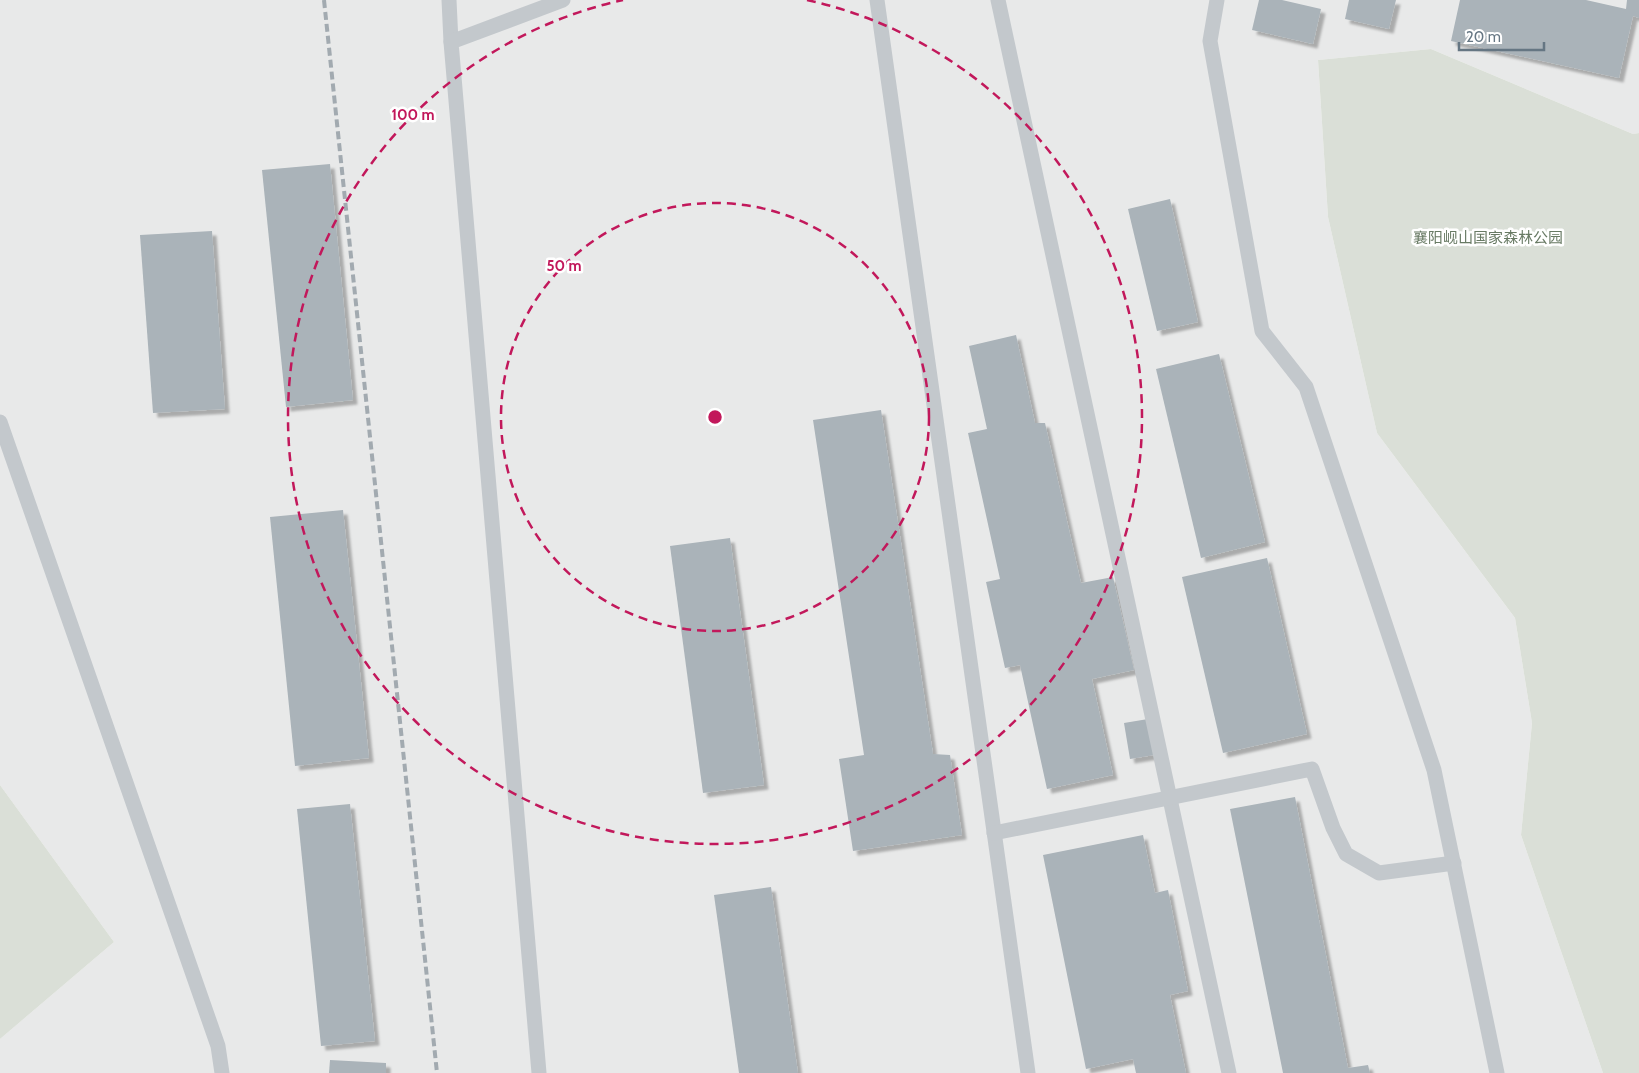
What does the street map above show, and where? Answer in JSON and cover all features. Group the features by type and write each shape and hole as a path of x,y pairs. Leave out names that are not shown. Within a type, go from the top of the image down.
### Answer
{"lane":[{"path":"449,0 451,42 539,1073"},
{"path":"451,42 563,0"},
{"path":"877,0 1028,1073"},
{"path":"998,0 1229,1073"},
{"path":"1217,0 1210,41 1262,331 1306,388 1434,770 1497,1073"},
{"path":"0,422 218,1046 222,1073"},
{"path":"994,833 1169,796 1312,769 1332,828 1346,854 1379,873 1454,863"}],"shaded area":[{"path":"0,0 1639,0 1639,133 1633,134 1431,49 1318,60 1328,217 1377,433 1515,618 1532,723 1521,835 1603,1073 0,1073 0,1039 114,942 0,785"}],"green space":[{"name":"襄阳岘山国家森林公园","path":"1431,49 1633,134 1639,133 1639,1073 1603,1073 1521,835 1532,723 1515,618 1377,433 1328,217 1318,60"},
{"path":"0,785 114,942 0,1039"}],"building":[{"path":"1259,0 1282,0 1321,9 1313,44 1252,30"},
{"path":"1349,0 1396,0 1389,29 1345,19"},
{"path":"1460,0 1586,0 1626,9 1627,0 1639,0 1639,18 1633,16 1619,78 1451,41"},
{"path":"330,164 353,400 286,407 262,170"},
{"path":"1170,199 1198,322 1157,331 1128,209"},
{"path":"212,231 225,409 153,413 140,235"},
{"path":"1016,335 1035,423 1045,423 1081,583 1113,577 1134,670 1092,679 1113,775 1047,789 1020,665 1005,668 986,582 1000,579 968,433 987,429 969,346"},
{"path":"1219,354 1265,542 1201,558 1156,369"},
{"path":"881,410 933,754 950,755 962,835 853,851 839,759 864,755 813,420"},
{"path":"343,510 369,758 295,766 270,517"},
{"path":"730,538 764,785 703,793 670,546"},
{"path":"1267,558 1307,734 1223,753 1182,577"},
{"path":"1148,719 1154,755 1130,759 1124,723"},
{"path":"1295,797 1348,1068 1368,1065 1370,1073 1283,1073 1230,809"},
{"path":"350,804 375,1041 321,1046 297,809"},
{"path":"1143,835 1155,893 1168,890 1188,991 1170,995 1186,1073 1136,1073 1133,1059 1086,1069 1043,855"},
{"path":"771,887 798,1073 739,1073 714,895"},
{"path":"330,1060 386,1063 386,1073 329,1073"}],"railway":[{"path":"324,0 437,1073"}]}
